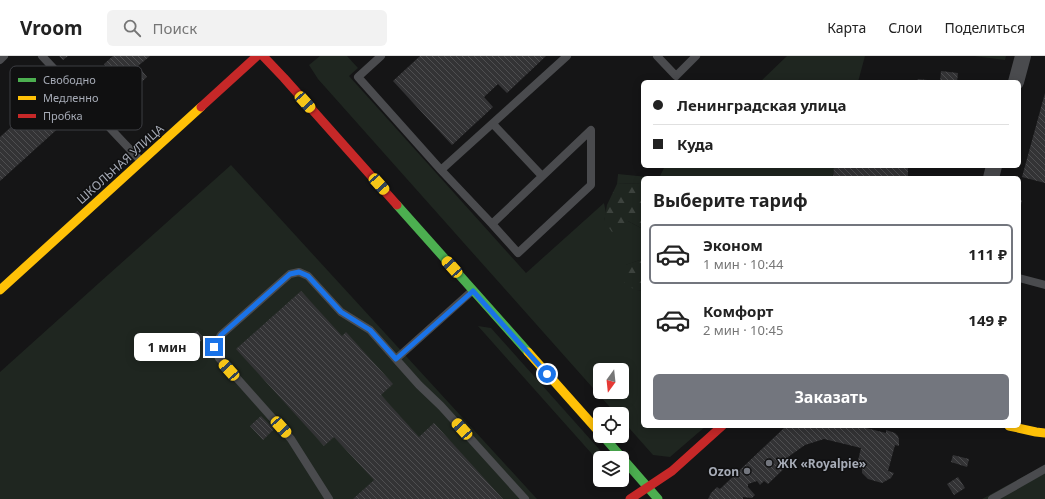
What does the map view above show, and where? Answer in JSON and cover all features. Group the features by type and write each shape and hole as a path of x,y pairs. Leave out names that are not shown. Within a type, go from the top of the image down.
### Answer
{"street":[{"name":"ШКОЛЬНАЯ УЛИЦА","path":"0,290 257,56"},
{"path":"263,56 290,84 593,425"},
{"path":"1017,80 1023,56"},
{"path":"630,499 672,471 720,428"},
{"path":"1018,428 1045,433"},
{"path":"608,443 658,499"}],"lane":[{"path":"0,60 4,56"},
{"path":"42,56 51,66"},
{"path":"381,56 358,77 518,253 590,185 591,130 492,224"},
{"path":"441,170 567,56"},
{"path":"657,56 676,76 696,56"},
{"path":"493,124 542,176"},
{"path":"111,130 141,162"},
{"path":"329,499 291,438 219,358 214,347 221,335 290,274 299,272 308,276 341,312 370,330 525,499"},
{"path":"1021,279 1045,285"},
{"path":"396,359 473,291"},
{"path":"992,499 1045,469"}],"green space":[{"path":"320,56 347,56 358,68 349,76 526,273 604,203 606,213 604,221 628,221 641,228 641,260 626,265 638,291 641,290 641,428 704,428 670,457 653,455 629,428 629,407 610,407 603,399 629,399 629,363 593,363 593,388 318,79 309,65"},
{"path":"787,56 865,56 859,80 762,80"},
{"path":"974,56 1006,56 1005,60"},
{"path":"231,165 537,499 0,499 0,372"},
{"path":"664,168 834,168 832,176 660,176"},
{"path":"618,174 641,176 641,183 617,184"},
{"path":"641,183 641,228 628,221 612,232 604,221 607,205 617,184"},
{"path":"641,260 641,290 638,291 624,284 625,265"},
{"path":"478,326 491,328 601,451 593,451 593,455"},
{"path":"1045,464 1045,499 982,499 1043,466"}],"building":[{"path":"59,56 68,56 63,60"},
{"path":"113,56 150,56 138,66 106,66 104,64"},
{"path":"420,56 546,56 507,93 498,84 484,97 493,107 452,145 393,81"},
{"path":"142,71 147,77 142,81"},
{"path":"941,71 958,73 957,80 940,80"},
{"path":"1045,93 1045,183 1022,177"},
{"path":"10,128 10,130 56,130 0,181 0,137"},
{"path":"834,168 908,168 908,176 833,176"},
{"path":"301,291 342,336 346,332 393,384 381,395 419,437 434,423 503,499 353,499 374,480 334,437 324,446 236,349"},
{"path":"197,331 204,338 197,345 190,337"},
{"path":"261,416 274,429 263,440 250,426"},
{"name":"ЖК «Royalpie»","path":"784,428 866,428 886,433 886,430 895,433 898,436 899,446 895,445 888,471 894,473 891,478 882,483 868,479 862,473 862,466 857,465 861,448 824,439 805,445 788,457 792,461 768,484 764,481 760,485 757,481 748,484 748,487 755,495 752,498 743,497 743,499 708,499 717,487 720,489"},
{"path":"953,455 969,459 967,467 951,462"},
{"path":"958,477 965,488 954,495 947,484"}],"traffic: fast":[{"path":"397,205 528,352"},
{"path":"609,443 658,499"}],"traffic: slow":[{"path":"0,290 201,107"},
{"path":"528,352 593,425"},
{"path":"1018,428 1045,433"}],"traffic: jam":[{"path":"201,107 257,56"},
{"path":"263,56 397,205"},
{"path":"630,499 672,471 720,428"}],"place":[{"name":"ЖК «Royalpie»","path":"769,463"},
{"name":"Ozon","path":"747,471"}],"route":[{"path":"214,347 221,335 290,274 299,272 308,276 341,312 370,330 396,359 473,291 547,374"}]}
